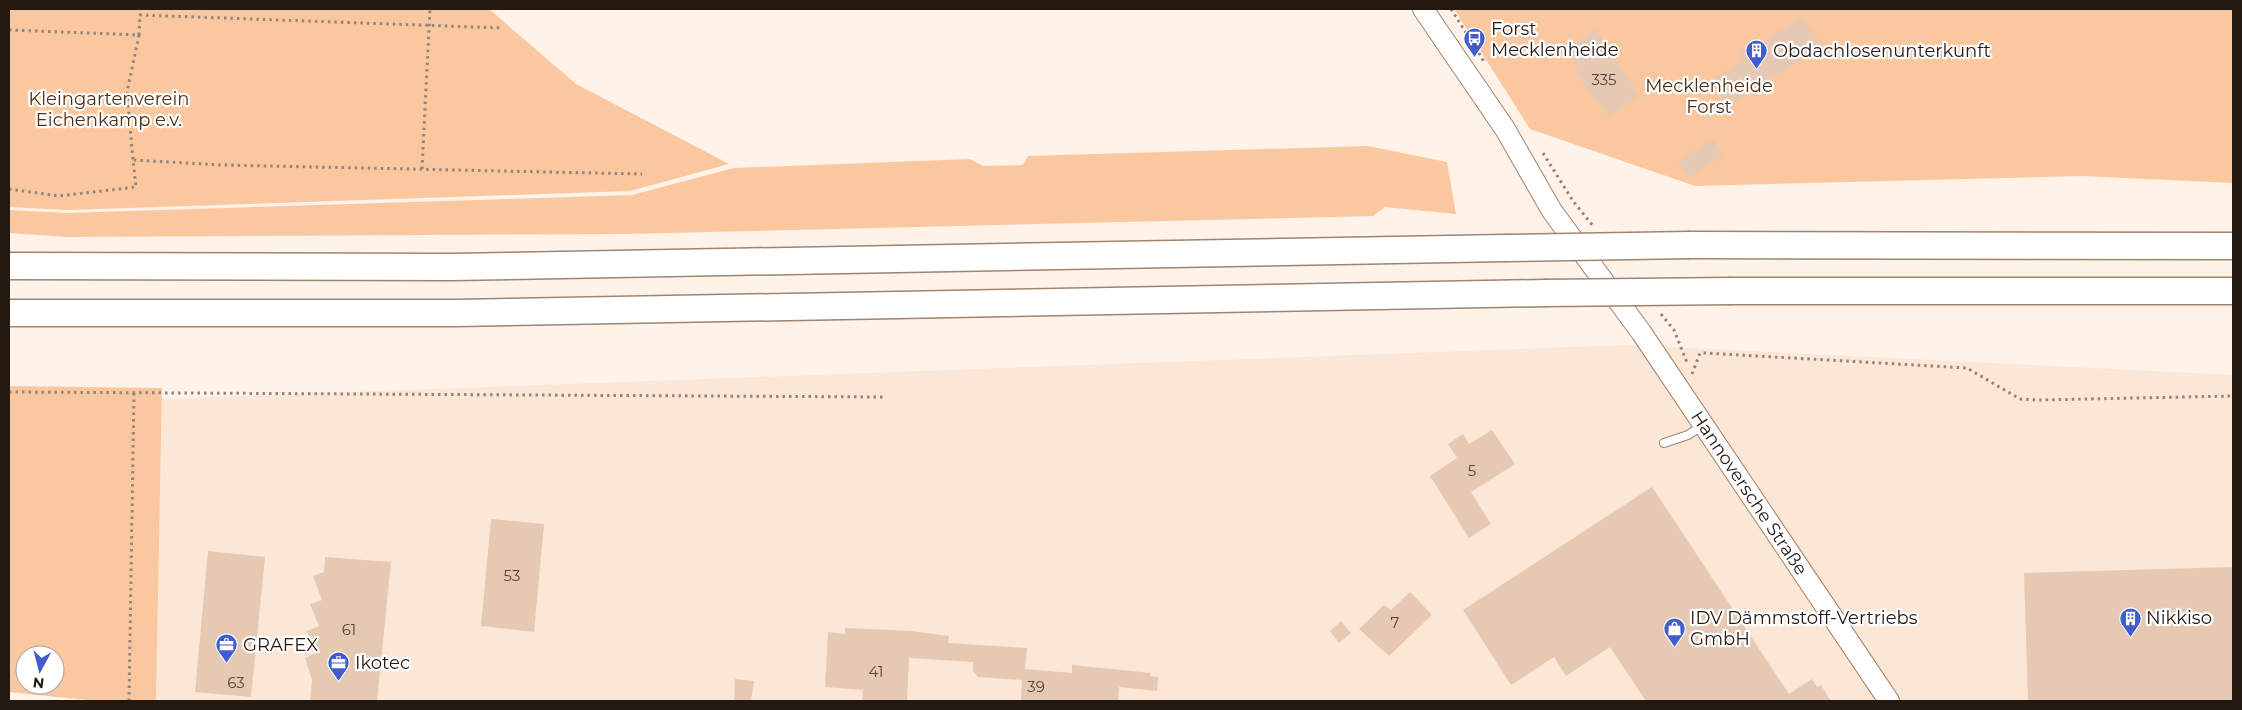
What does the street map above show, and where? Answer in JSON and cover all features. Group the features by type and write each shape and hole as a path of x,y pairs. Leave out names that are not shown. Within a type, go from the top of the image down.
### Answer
{"highway":[{"path":"9,266 452,267 1690,245 2233,246"},
{"path":"9,313 456,313 1731,291 2233,291"}],"main road":[{"name":"Hannoversche Straße","path":"1423,9 1505,129 1552,211 1580,252 1608,284 1890,701"}],"lane":[{"path":"1664,443 1688,435 1704,424"}],"path":[{"path":"422,169 430,9"},
{"path":"1453,9 1455,16"},
{"path":"9,189 59,196 136,188 127,92 139,35 140,15 502,28"},
{"path":"9,30 139,35"},
{"path":"133,160 222,165 642,174"},
{"path":"1692,375 1700,353 1705,353 1967,368 2020,399 2233,396"},
{"path":"9,392 883,397"},
{"path":"129,701 134,392"}],"shaded area":[{"path":"1629,345 2233,375 2233,701 156,701 162,399"}],"green space":[{"name":"Kleingartenverein Eichenkamp e.v.","path":"9,9 489,9 576,84 729,164 630,191 69,210 9,207"},
{"name":"Mecklenheide Forst","path":"1454,9 2233,9 2233,183 2082,176 1695,186 1530,129"},
{"path":"1368,146 1447,162 1456,214 1385,207 1373,216 624,234 67,237 9,233 9,210 67,213 632,195 734,168 970,159 983,166 1023,165 1028,156"},
{"path":"9,386 162,388 156,701 96,701 38,695 65,695 65,645 15,645 15,693 9,692"}],"building":[{"name":"Obdachlosenunterkunft","path":"1803,17 1822,46 1728,106 1711,81 1739,62 1742,51 1748,46 1754,47"},
{"path":"1596,29 1639,96 1609,116 1586,87 1575,70 1578,69 1565,49"},
{"path":"1713,139 1723,155 1689,178 1678,162"},
{"path":"1492,430 1515,464 1471,492 1491,524 1469,538 1430,476 1457,458 1448,444 1463,434 1469,444"},
{"path":"1652,487 1789,694 1812,679 1817,687 1821,685 1831,701 1646,701 1610,647 1566,676 1554,657 1511,685 1463,610"},
{"path":"491,519 544,524 534,632 481,626"},
{"path":"208,551 265,557 251,697 195,692"},
{"path":"325,557 391,562 377,701 310,701 312,680 305,658 316,653 307,631 319,626 310,604 322,600 313,576 324,572"},
{"name":"Nikkiso","path":"2233,567 2233,701 2028,701 2024,573"},
{"path":"1410,592 1432,615 1389,656 1359,629 1384,605 1391,610"},
{"path":"1341,621 1351,633 1339,643 1330,631"},
{"path":"845,628 911,631 949,636 948,643 1027,648 1025,669 1072,673 1072,665 1151,673 1150,676 1158,677 1157,691 1119,687 1118,701 1021,701 1022,680 978,677 973,671 973,662 909,658 907,701 862,701 863,690 825,687 828,632 845,634"},
{"path":"735,679 754,681 751,701 734,701"}],"place":[{"name":"Forst Mecklenheide","path":"1475,58"},
{"name":"Obdachlosenunterkunft","path":"1757,70"},
{"name":"Nikkiso","path":"2130,637"},
{"name":"IDV Dämmstoff-Vertriebs GmbH","path":"1674,647"},
{"name":"GRAFEX","path":"227,664"},
{"name":"Ikotec","path":"339,682"}]}
